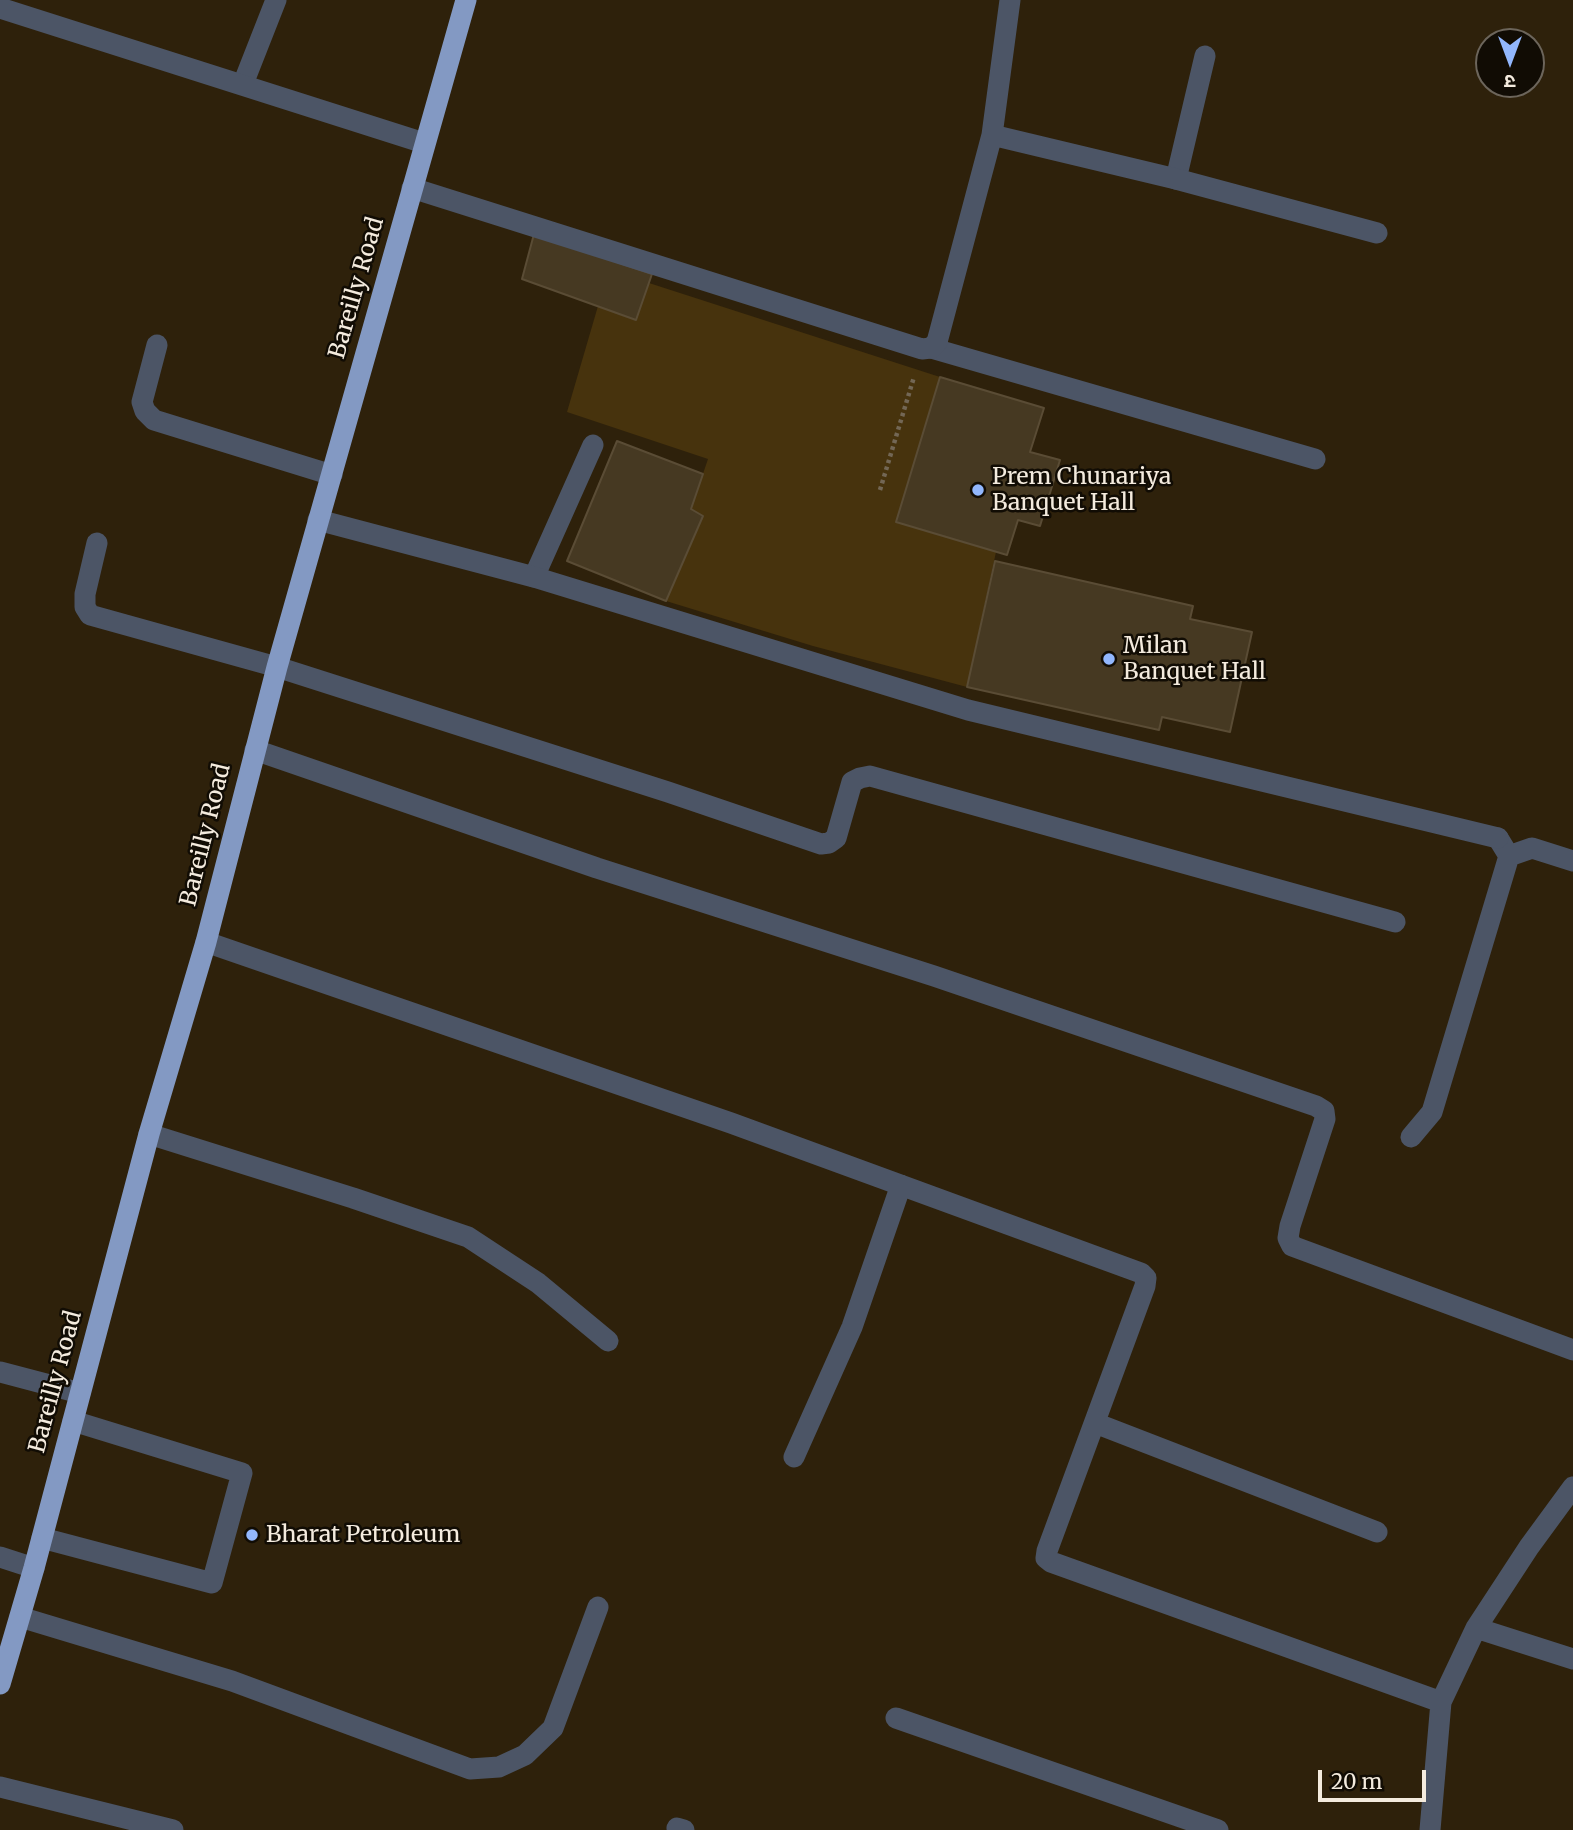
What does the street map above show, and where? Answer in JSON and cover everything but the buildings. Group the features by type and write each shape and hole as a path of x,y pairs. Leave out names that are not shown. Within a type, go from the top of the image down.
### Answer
{"highway":[{"name":"Bareilly Road","path":"0,1684 34,1568 149,1134 206,942 277,667 466,0"}],"street":[{"path":"243,84 276,0"},
{"path":"927,349 937,342 992,135 1010,0"},
{"path":"0,8 424,143"},
{"path":"1176,179 1205,56"},
{"path":"992,135 1176,179 1377,233"},
{"path":"412,188 927,349 1315,459"},
{"path":"157,345 142,402 145,411 155,420 332,475"},
{"path":"534,577 593,445"},
{"path":"318,520 534,577 968,710 1503,847 1532,848 1573,861"},
{"path":"97,543 85,594 85,607 90,615 277,667 668,792 821,844 836,838 852,782 870,776 1395,922"},
{"path":"255,750 597,868 934,976 1316,1106 1324,1111 1325,1119 1290,1226 1288,1238 1292,1246 1573,1350"},
{"path":"1411,1137 1432,1112 1503,847"},
{"path":"206,942 731,1123 1141,1273 1146,1278 1145,1286 1046,1558 1441,1702"},
{"path":"149,1134 468,1237 538,1283 608,1341"},
{"path":"794,1457 852,1327 901,1185"},
{"path":"0,1373 80,1393"},
{"path":"42,1538 212,1583 242,1474 73,1421"},
{"path":"1095,1423 1377,1532"},
{"path":"1430,1830 1441,1702 1476,1628 1529,1547 1573,1487"},
{"path":"0,1557 34,1568"},
{"path":"20,1617 232,1681 470,1769 499,1767 525,1755 552,1728 598,1607"},
{"path":"1476,1628 1573,1659"},
{"path":"896,1718 1218,1830"},
{"path":"0,1787 173,1830"}],"path":[{"path":"880,490 927,349"}],"shaded area":[{"path":"649,283 940,377 896,522 996,552 967,687 813,646 666,601 691,509 708,459 567,412 598,306 636,320"}],"place":[{"name":"Prem Chunariya Banquet Hall","path":"978,490"},
{"name":"Milan Banquet Hall","path":"1109,659"},
{"name":"Bharat Petroleum","path":"252,1535"}]}
